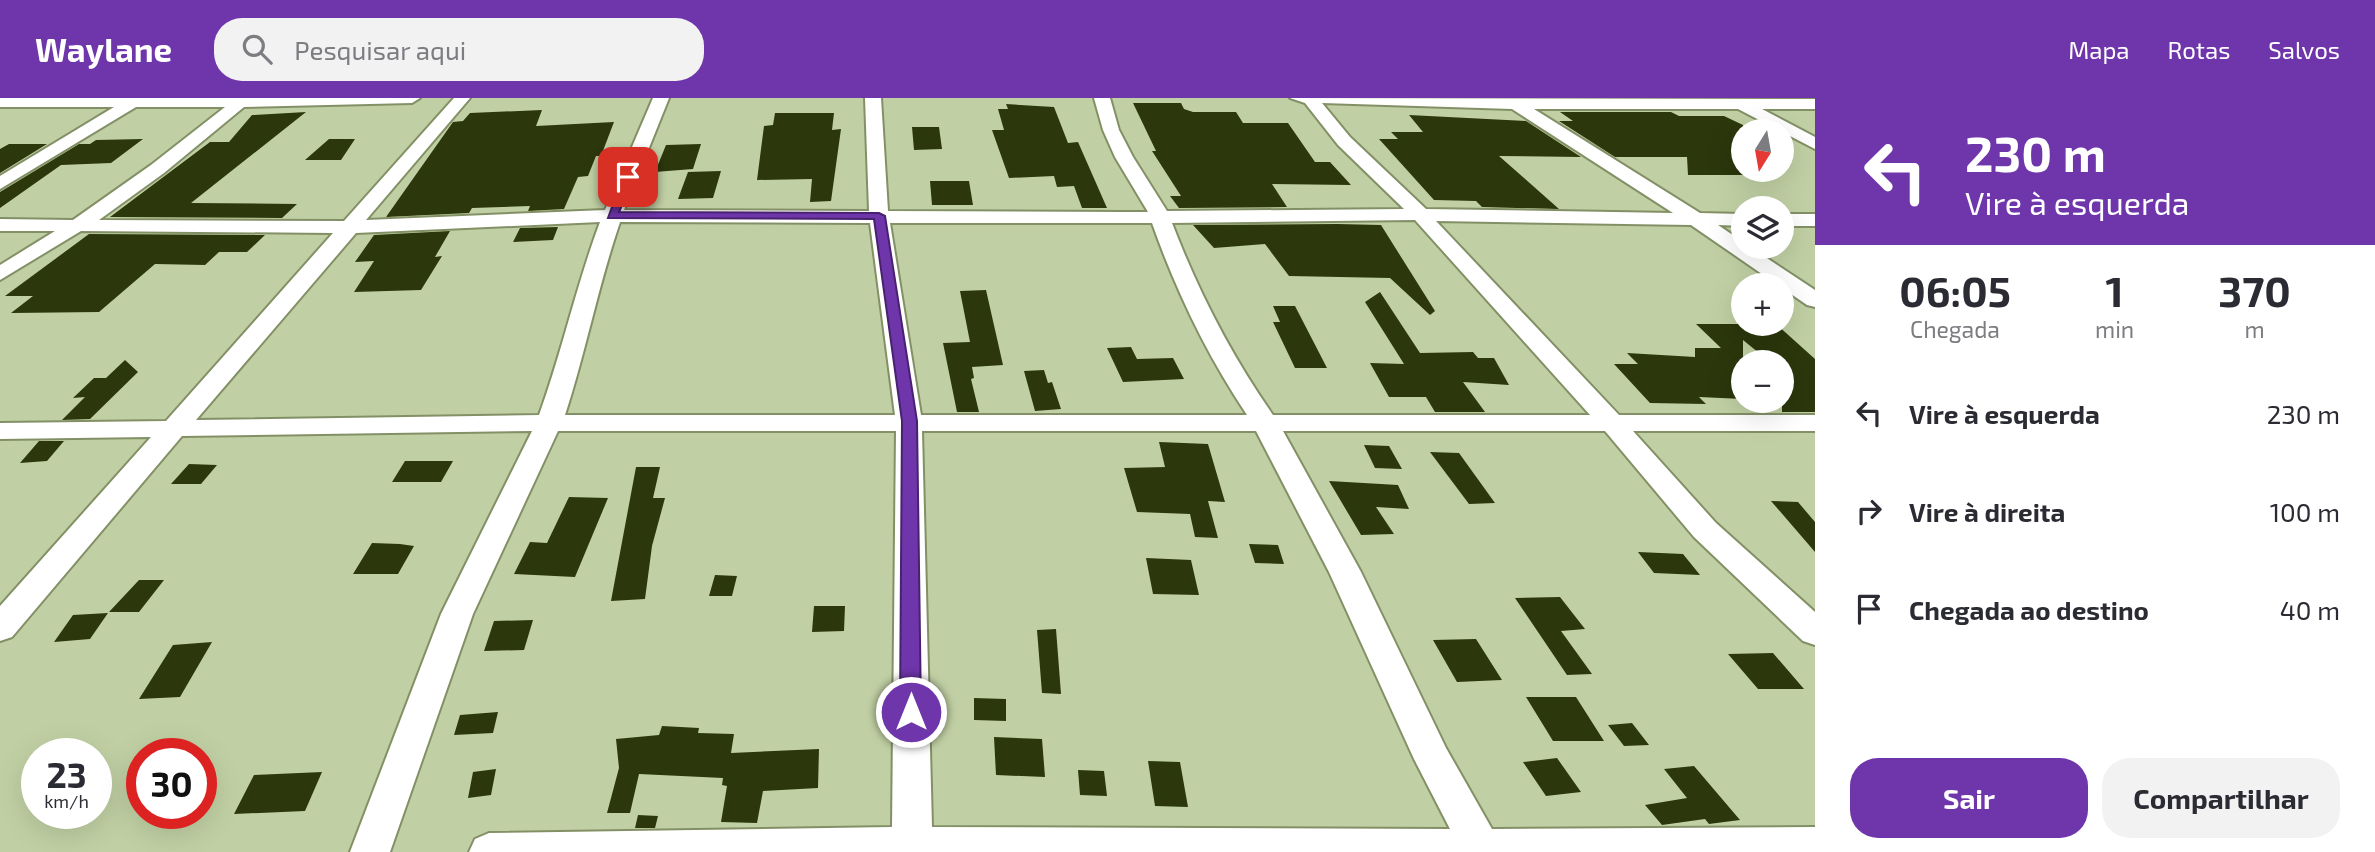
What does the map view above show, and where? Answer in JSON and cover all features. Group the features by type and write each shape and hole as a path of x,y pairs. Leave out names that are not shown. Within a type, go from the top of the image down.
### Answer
{"street":[{"path":"0,102 412,98"},
{"path":"0,628 462,98"},
{"path":"370,852 457,614 549,423 567,371 589,281 612,216 661,98"},
{"path":"873,98 879,216 909,421 911,848"},
{"path":"1102,98 1111,130 1161,217 1178,267 1226,366 1265,424 1345,572 1433,759 1481,849"},
{"path":"1298,98 1815,104"},
{"path":"1310,98 1344,141 1421,215 1461,262 1612,423 1704,530 1815,632"},
{"path":"0,184 137,100"},
{"path":"0,274 79,225 197,141 243,100"},
{"path":"1510,101 1697,220 1815,300"},
{"path":"1734,101 1815,144"},
{"path":"0,225 349,227 612,216 1421,215 1731,220"},
{"path":"1794,220 1815,220"},
{"path":"0,431 909,421 1265,424 1815,423"},
{"path":"489,852 1815,846"}],"building":[{"path":"1133,103 1181,103 1184,109 1193,112 1236,112 1243,123 1288,123 1315,162 1330,162 1351,185 1272,184 1287,207 1179,208 1170,196 1181,196 1152,151 1156,151"},
{"path":"1006,104 1054,107 1068,143 1078,142 1107,208 1082,208 1074,186 1057,187 1054,176 1009,178 992,130 1004,130 998,109 1008,109"},
{"path":"542,110 536,126 614,122 601,156 596,156 588,176 578,177 564,209 528,211 530,206 472,208 469,213 386,217 453,122 463,121 470,113"},
{"path":"306,112 191,203 297,204 282,218 110,217 210,142 229,142 252,115"},
{"path":"1560,112 1671,112 1679,116 1724,116 1731,119 1731,175 1688,175 1687,157 1615,157 1559,121 1573,121"},
{"path":"775,113 834,113 832,130 841,129 831,201 810,202 812,179 757,180 764,126 773,125"},
{"path":"1409,115 1526,121 1581,157 1499,156 1559,209 1482,207 1476,201 1434,200 1379,139 1398,139 1391,132 1423,132"},
{"path":"912,127 939,127 942,149 914,150"},
{"path":"143,139 111,163 61,165 0,208 0,192 79,144 90,144 96,140"},
{"path":"329,139 355,139 341,160 305,160"},
{"path":"9,144 47,144 0,173 0,149"},
{"path":"701,144 693,169 655,172 666,145"},
{"path":"721,171 713,198 678,199 688,172"},
{"path":"930,181 969,181 973,205 932,205"},
{"path":"1193,225 1381,225 1435,311 1430,315 1390,278 1289,276 1265,244 1214,248"},
{"path":"558,227 553,240 513,242 520,228"},
{"path":"450,231 435,257 442,256 421,290 354,292 374,261 355,262 374,235"},
{"path":"89,234 265,235 247,252 219,252 205,265 155,264 99,312 11,313 33,296 5,296"},
{"path":"986,290 1003,365 972,367 974,378 971,379 979,412 957,412 943,343 970,342 960,291"},
{"path":"1380,292 1420,353 1473,352 1478,358 1494,358 1509,385 1463,382 1485,412 1435,412 1426,397 1389,397 1370,363 1404,364 1365,302"},
{"path":"1273,306 1295,306 1327,368 1295,368 1273,322 1280,322"},
{"path":"1696,324 1731,324 1731,336 1789,336 1815,359 1815,412 1794,412 1794,350 1755,350 1743,340 1743,350 1731,350 1731,398 1699,397 1706,404 1650,403 1614,364 1638,364 1627,353 1695,357 1695,348 1721,348"},
{"path":"1131,347 1137,359 1173,358 1184,379 1123,382 1107,348"},
{"path":"125,360 138,372 90,419 62,420 85,397 73,398 94,378 106,378"},
{"path":"1044,370 1048,383 1052,382 1061,409 1035,411 1024,371"},
{"path":"39,441 64,441 47,461 20,463"},
{"path":"1159,442 1208,444 1225,502 1208,501 1218,538 1195,537 1190,514 1137,512 1124,468 1165,467"},
{"path":"1364,445 1389,446 1402,469 1375,468"},
{"path":"1430,452 1459,453 1495,503 1469,504"},
{"path":"405,461 453,461 441,482 392,482"},
{"path":"189,464 217,465 201,484 171,484"},
{"path":"636,467 660,467 653,498 665,498 652,546 645,599 611,601"},
{"path":"1329,481 1398,485 1409,509 1376,507 1394,534 1361,535"},
{"path":"569,497 608,498 575,577 514,574 530,542 547,543"},
{"path":"1771,501 1798,502 1815,522 1815,552"},
{"path":"372,543 414,546 398,574 353,574"},
{"path":"1249,544 1278,545 1284,564 1255,563"},
{"path":"1638,552 1683,554 1700,575 1654,573"},
{"path":"1146,558 1191,560 1199,595 1153,594"},
{"path":"715,575 737,576 732,596 709,596"},
{"path":"139,580 164,580 139,612 109,612"},
{"path":"1560,597 1585,629 1561,631 1592,674 1567,675 1515,598"},
{"path":"814,606 845,606 844,631 812,632"},
{"path":"108,613 90,639 54,642 73,615"},
{"path":"533,620 524,650 484,651 494,621"},
{"path":"1056,629 1061,694 1042,693 1037,630"},
{"path":"1476,639 1502,680 1457,682 1433,640"},
{"path":"212,642 180,697 139,699 173,645"},
{"path":"1773,653 1804,689 1758,689 1728,654"},
{"path":"1526,697 1576,697 1604,741 1553,741"},
{"path":"974,698 1006,699 1006,721 974,720"},
{"path":"498,712 493,733 454,735 460,715"},
{"path":"1632,723 1649,745 1624,746 1608,725"},
{"path":"662,726 699,728 698,733 734,734 731,753 819,749 818,788 763,791 757,823 721,822 727,786 722,785 723,778 639,774 630,813 607,813 619,768 616,739 659,735"},
{"path":"994,737 1042,739 1045,777 996,775"},
{"path":"1557,758 1581,792 1546,796 1523,762"},
{"path":"1148,761 1180,762 1188,807 1155,806"},
{"path":"1694,766 1740,820 1709,824 1705,819 1662,825 1645,805 1687,798 1664,769"},
{"path":"496,769 491,795 468,798 473,772"},
{"path":"1078,770 1104,771 1107,796 1080,795"},
{"path":"322,772 305,811 234,814 254,775"},
{"path":"638,815 658,816 655,828 635,828"}],"route":[{"path":"628,177 612,216 879,216 909,421 911,712"}]}
